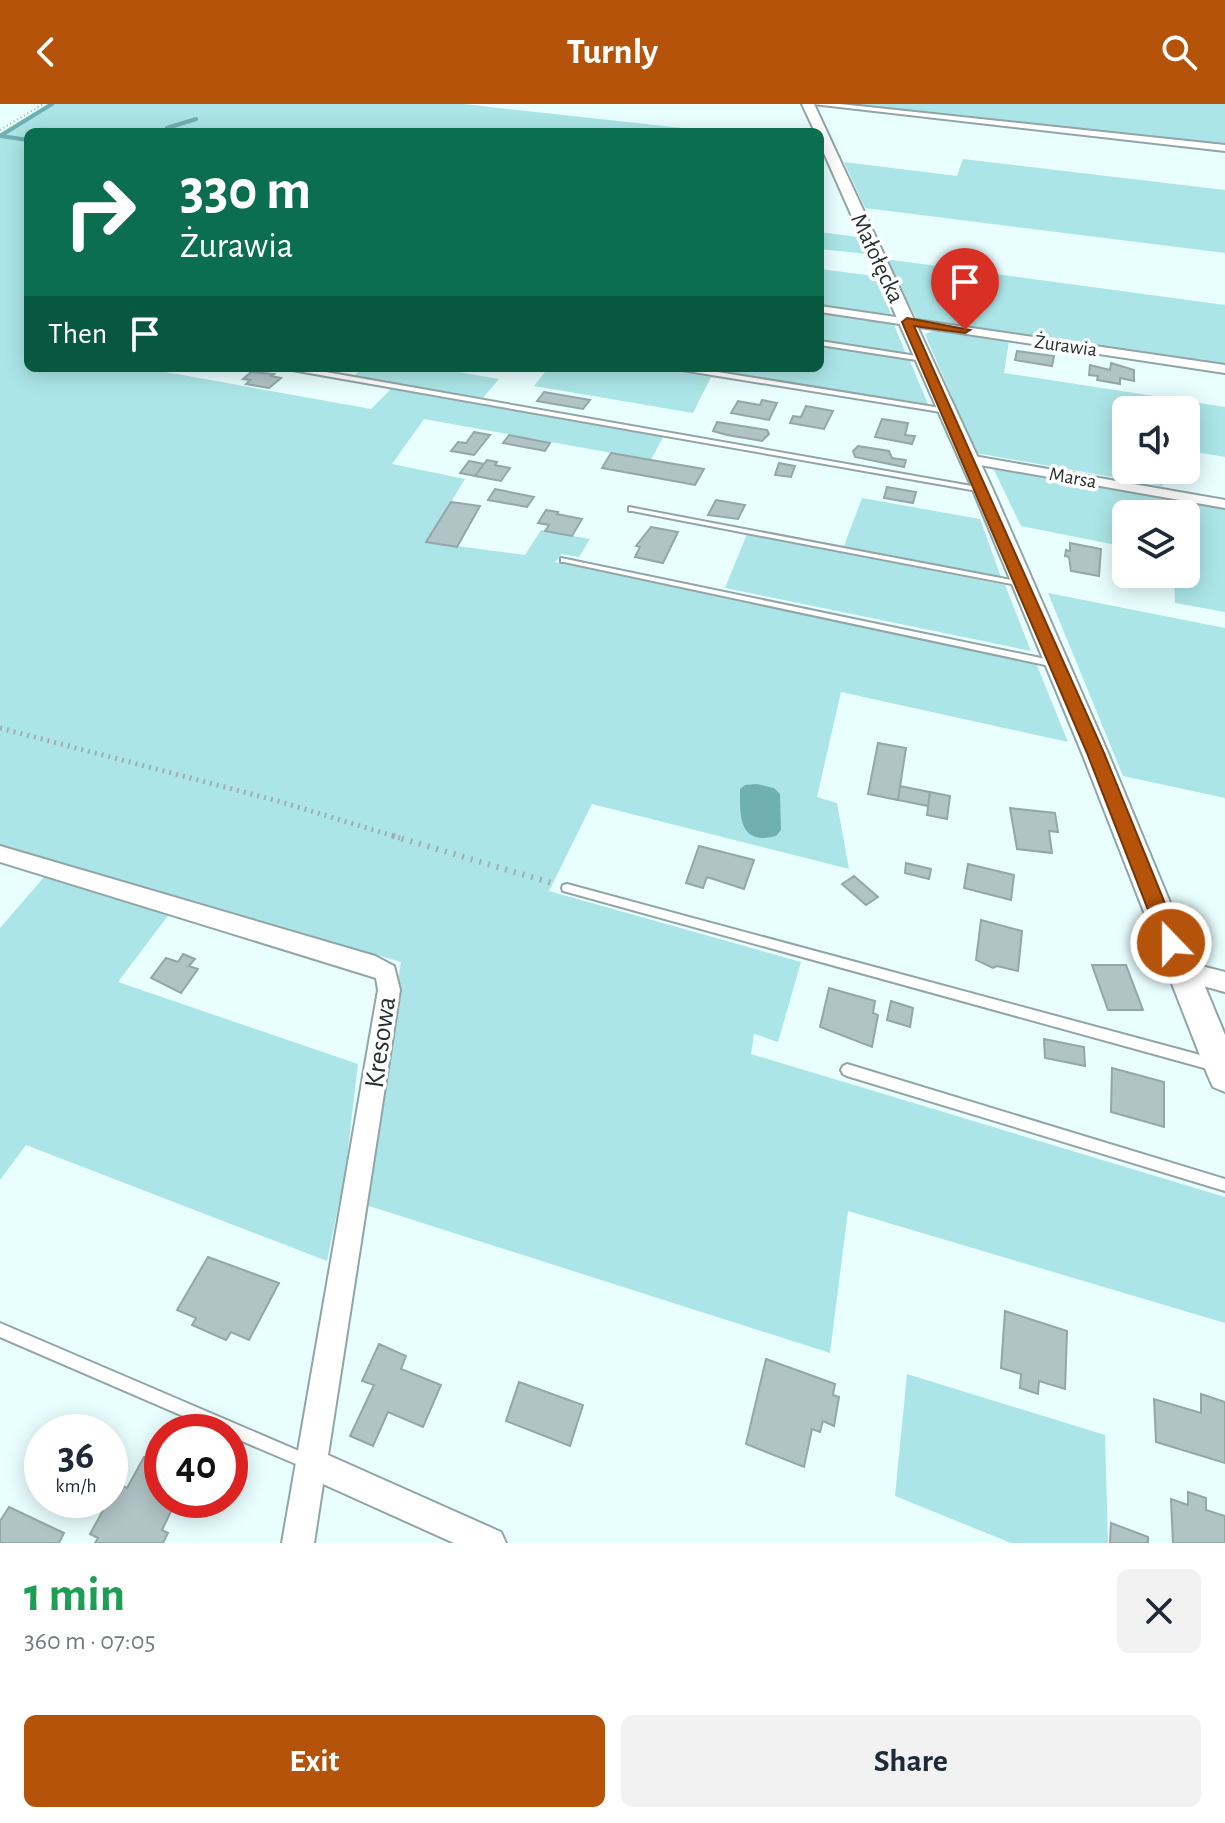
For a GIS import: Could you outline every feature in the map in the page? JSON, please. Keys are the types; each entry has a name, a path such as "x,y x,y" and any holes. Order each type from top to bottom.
{"street":[{"name":"Małołęcka","path":"808,104 819,128"},
{"path":"817,104 1225,148"},
{"name":"Małołęcka","path":"824,139 983,490 1223,1072"},
{"name":"Żurawia","path":"824,310 1225,369"},
{"name":"Marsa","path":"968,459 1225,504"},
{"name":"Kresowa","path":"0,854 375,966 386,973 389,990 298,1543"},
{"path":"1182,971 1225,982"},
{"path":"310,1463 490,1543"}],"lane":[{"path":"824,344 923,359"},
{"path":"315,372 983,490"},
{"path":"706,372 947,411"},
{"path":"632,509 1022,584"},
{"path":"564,560 1057,664"},
{"path":"567,888 1223,1072"},
{"path":"847,1070 1225,1185"},
{"path":"0,1330 310,1463"}],"path":[{"path":"0,130 43,104"},
{"path":"0,728 278,801 567,888"}],"shaded area":[{"path":"48,104 463,104 682,128 24,128 24,372 165,372 371,409 391,389 663,437 651,460 424,419 392,464 465,479 427,542 525,555 541,530 590,539 579,557 562,554 555,562 1036,663 1068,742 841,692 817,797 837,803 849,869 592,804 549,891 801,962 778,1042 754,1034 751,1054 1225,1197 1225,1323 848,1211 830,1353 363,1204 401,962 0,847 0,133"},
{"path":"839,104 1225,104 1225,145"},
{"path":"963,159 1225,190 1225,253 865,208 844,162 957,176"},
{"path":"824,233 858,237 866,254 824,249"},
{"path":"885,259 1225,305 1225,366 918,321"},
{"path":"824,270 874,276 891,314 824,306"},
{"path":"824,313 893,322 906,354 824,342"},
{"path":"936,330 1009,341 1004,373 1154,396 1112,396 1112,477 976,453 925,334"},
{"path":"824,346 909,359 928,404 724,372 824,372"},
{"path":"358,372 459,372 499,379 483,398 354,376"},
{"path":"545,372 679,372 711,377 693,413 534,386"},
{"path":"1200,403 1225,407 1225,457 1200,453"},
{"path":"993,468 1174,500 1112,500 1112,544 1021,526"},
{"path":"862,498 980,519 1001,577 844,546"},
{"path":"1200,505 1225,509 1225,612 1175,603 1174,588 1200,588"},
{"path":"747,534 1005,585 1031,651 725,588"},
{"path":"1048,593 1225,628 1225,798 1123,776"},
{"path":"745,785 774,788 780,794 781,830 776,836 754,837 741,818 740,789"},
{"path":"45,876 170,913 118,982 358,1064 345,1174 327,1261 26,1145 0,1180 0,928"},
{"path":"907,1374 1105,1435 1108,1543 1011,1543 895,1496"}],"building":[{"path":"1017,351 1054,356 1052,366 1015,360"},
{"path":"1111,363 1134,370 1134,381 1120,378 1120,384 1097,380 1098,376 1089,375 1090,365 1110,370"},
{"path":"251,372 274,374 271,376 281,378 269,388 246,384 250,380 243,379"},
{"path":"544,392 590,400 583,409 537,401"},
{"path":"762,400 777,403 769,420 731,413 738,401 760,405"},
{"path":"806,406 833,411 824,429 790,423 793,416 801,417"},
{"path":"882,419 908,423 905,435 915,436 912,444 875,437"},
{"path":"717,422 767,430 769,434 762,441 727,435 713,431"},
{"path":"474,432 490,435 474,455 451,451 458,442 466,443"},
{"path":"509,435 550,443 545,451 503,443"},
{"path":"858,446 889,451 892,458 906,460 904,467 855,457 853,451"},
{"path":"611,453 704,469 695,485 602,468"},
{"path":"487,460 510,468 501,481 475,476"},
{"path":"469,461 484,464 475,476 460,473"},
{"path":"779,463 795,466 791,477 775,475"},
{"path":"887,487 916,492 913,503 884,498"},
{"path":"495,489 534,497 527,507 488,500"},
{"path":"716,500 745,505 738,519 708,515"},
{"path":"451,502 480,506 457,547 426,542"},
{"path":"546,510 582,519 572,536 545,531 549,525 538,523"},
{"path":"651,527 678,532 663,563 635,557 640,547 636,546"},
{"path":"1070,543 1101,549 1099,576 1071,571 1069,557 1065,556 1066,550 1070,551"},
{"path":"878,743 906,748 898,800 868,794"},
{"path":"900,786 930,792 928,806 898,800"},
{"path":"930,792 950,796 947,819 927,815"},
{"path":"1010,808 1055,813 1058,832 1049,831 1052,853 1017,849"},
{"path":"699,846 754,860 744,889 707,877 703,888 686,883"},
{"path":"906,863 931,869 929,879 905,873"},
{"path":"968,864 1014,875 1011,900 964,888"},
{"path":"854,876 878,897 866,905 842,884"},
{"path":"981,920 1022,931 1018,971 997,966 993,968 976,960"},
{"path":"183,954 195,959 189,966 198,969 181,993 151,978 166,958 178,962"},
{"path":"1092,965 1126,965 1143,1010 1108,1010"},
{"path":"829,988 875,1001 873,1013 878,1015 872,1047 820,1027"},
{"path":"891,1001 913,1008 910,1027 887,1020"},
{"path":"1044,1039 1084,1047 1085,1066 1045,1058"},
{"path":"1112,1068 1164,1082 1164,1127 1111,1112"},
{"path":"208,1257 279,1283 249,1340 231,1332 226,1340 192,1325 196,1318 177,1310"},
{"path":"1005,1311 1067,1331 1065,1389 1039,1381 1038,1394 1020,1388 1021,1374 1001,1368"},
{"path":"379,1344 406,1356 401,1369 441,1385 423,1427 388,1412 373,1446 350,1436 374,1385 362,1381"},
{"path":"766,1359 835,1384 833,1395 839,1397 834,1426 823,1421 820,1432 812,1429 804,1467 746,1444"},
{"path":"519,1382 583,1405 570,1446 506,1421"},
{"path":"1201,1394 1225,1402 1225,1463 1156,1442 1154,1399 1201,1413"},
{"path":"144,1457 144,1518 168,1518 162,1530 168,1533 163,1543 95,1543 98,1538 90,1534 99,1518 128,1518 128,1486"},
{"path":"1188,1492 1206,1498 1206,1510 1225,1516 1225,1543 1173,1543 1171,1499 1188,1505"},
{"path":"9,1507 24,1514 24,1518 32,1518 64,1533 59,1543 0,1543 0,1521"},
{"path":"1111,1523 1148,1537 1148,1543 1110,1543"}],"waterway":[{"path":"0,136 52,104"},
{"path":"167,128 196,119"},
{"path":"1,136 24,139"}],"route":[{"path":"965,330 907,322 983,490 1095,753 1171,943"}]}
